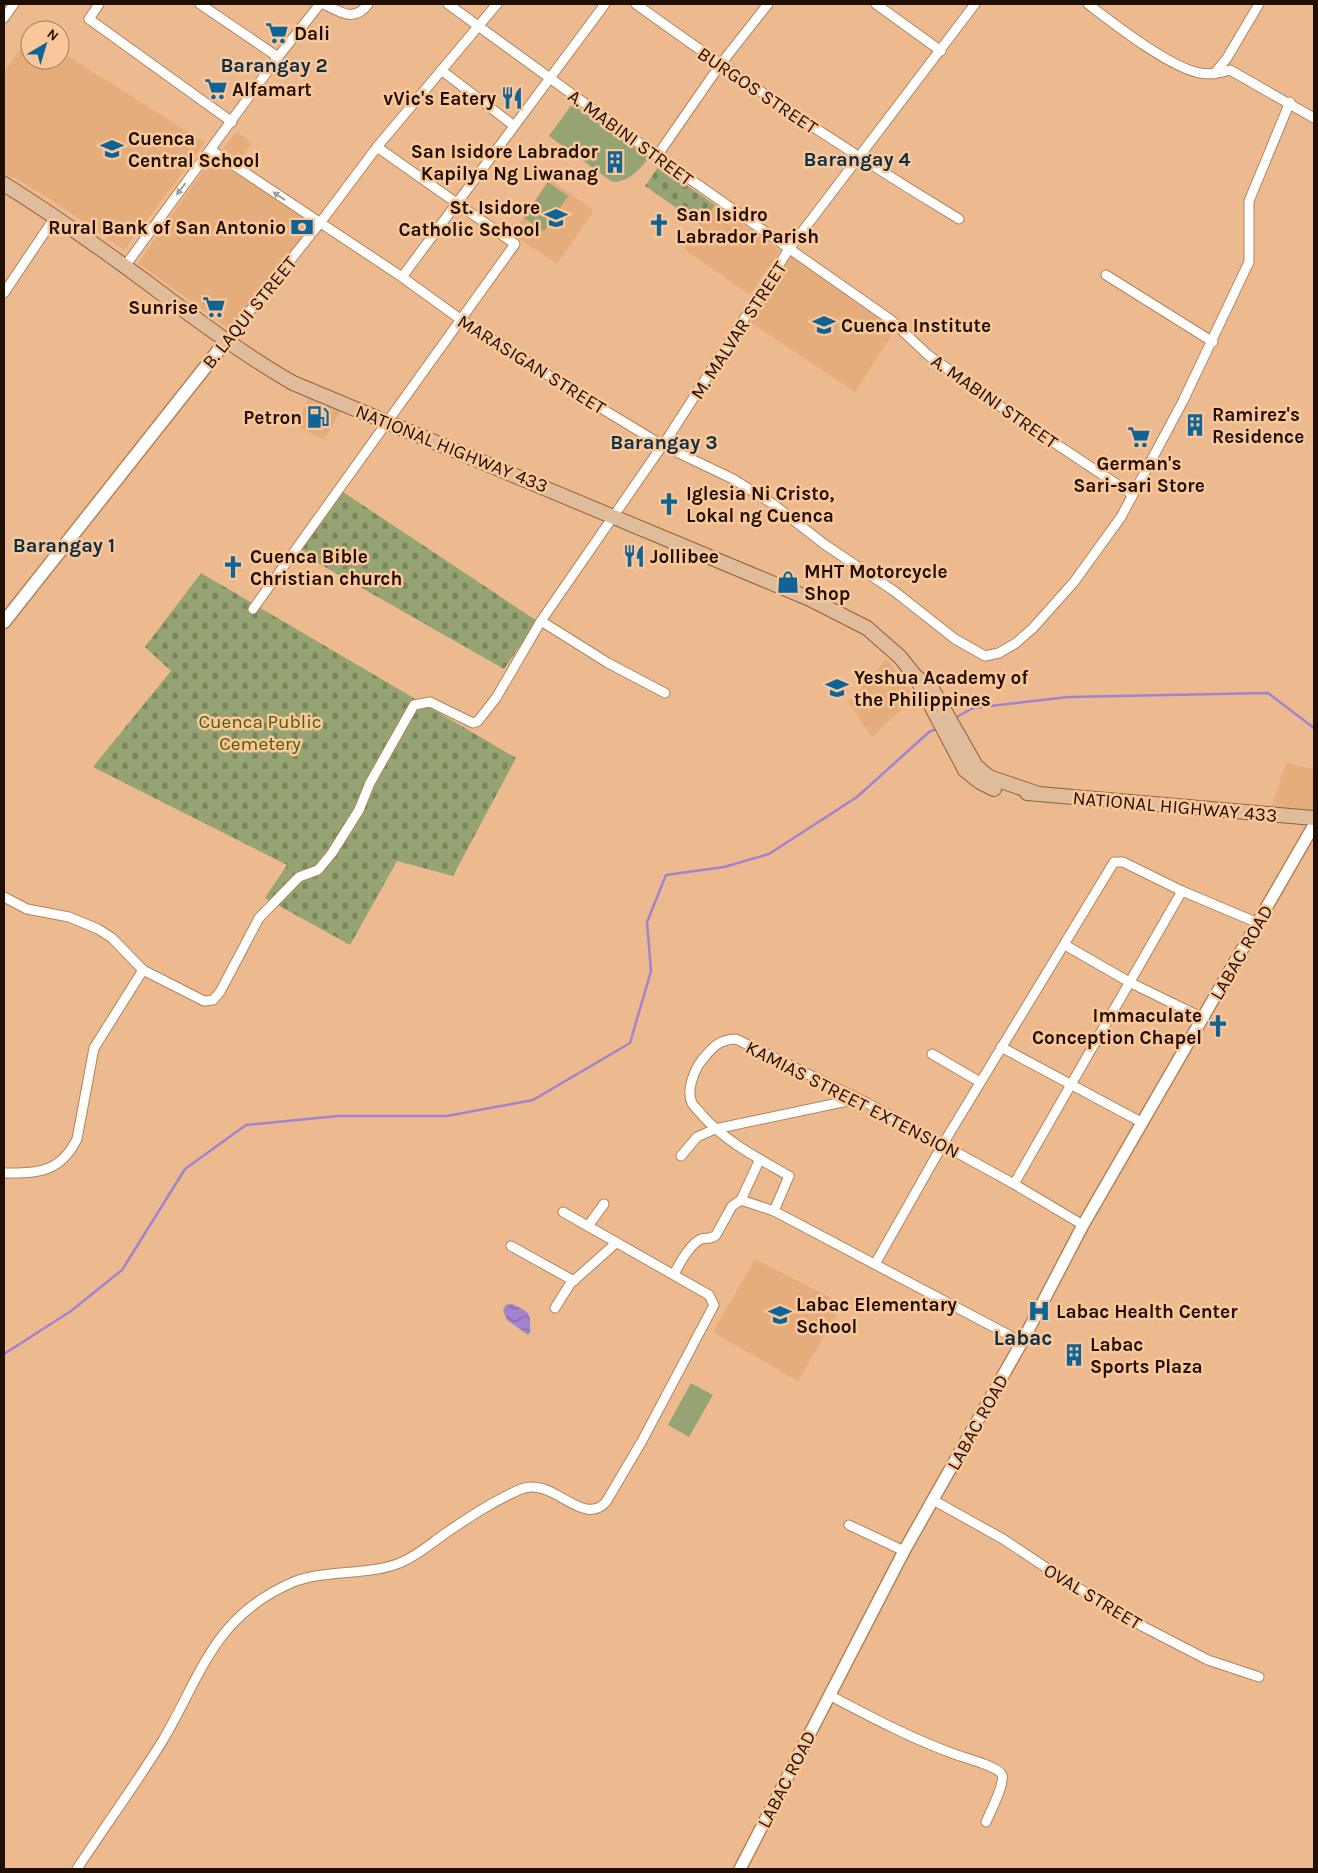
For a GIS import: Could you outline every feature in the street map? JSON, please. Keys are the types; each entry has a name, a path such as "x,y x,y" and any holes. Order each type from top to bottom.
{"main road":[{"name":"NATIONAL HIGHWAY 433","path":"4,184 56,217 226,340 293,382 386,423 480,459 615,516 841,613 867,628 885,642 927,690 963,755 989,777 1036,793 1314,818"},
{"name":"B. LAQUI STREET","path":"4,622 226,340"}],"street":[{"path":"4,18 14,4"},
{"path":"99,4 89,19 232,122"},
{"path":"200,4 278,57"},
{"path":"125,266 278,57 322,4 350,16 362,12 368,4"},
{"name":"A. MABINI STREET","path":"448,4 657,156 891,320 928,355 1007,411 1133,495"},
{"name":"B. LAQUI STREET","path":"226,340 320,223 377,147 441,70 479,28 497,4"},
{"path":"402,277 605,4"},
{"name":"BURGOS STREET","path":"636,4 720,65 858,158 959,219"},
{"path":"657,156 720,65 768,4"},
{"path":"876,4 940,50"},
{"name":"M. MALVAR STREET","path":"143,970 204,1001 213,1000 220,992 259,918 299,877 318,870 332,853 359,810 370,783 414,706 430,702 473,723 478,721 496,698 541,621 615,516 789,249 975,4"},
{"path":"1088,4 1135,39 1172,60 1198,73 1214,74 1230,70 1290,102 1314,118"},
{"path":"1214,74 1227,58 1259,4"},
{"path":"441,70 513,126"},
{"path":"1133,495 1160,447 1213,342 1249,262 1249,201 1290,102"},
{"path":"253,609 515,244 458,202 377,147"},
{"name":"MARASIGAN STREET","path":"211,150 402,277 460,319 662,445 732,479 773,504 824,544 894,591 955,639 985,656 999,653 1016,643 1033,628 1074,582 1121,517 1133,495"},
{"path":"4,293 56,217"},
{"path":"1106,274 1213,342"},
{"path":"541,621 616,668 665,693"},
{"name":"LABAC ROAD","path":"743,1868 828,1695 904,1551 1022,1342 1083,1225 1141,1122 1314,826"},
{"path":"875,1264 943,1144 1114,862 1124,862 1182,891 1258,923"},
{"path":"1014,1184 1072,1086 1182,891"},
{"path":"4,897 27,910 69,917 98,929 112,938 143,970 94,1048 77,1139 70,1152 53,1168 31,1173 4,1173"},
{"path":"1065,945 1131,983 1203,1018"},
{"name":"KAMIAS STREET EXTENSION","path":"774,1211 789,1176 714,1129 692,1103 689,1091 700,1064 715,1044 726,1039 736,1039 943,1144 1083,1225"},
{"path":"1001,1047 1141,1122"},
{"path":"932,1054 980,1082"},
{"path":"681,1156 697,1137 714,1129 856,1099"},
{"path":"674,1274 695,1244 702,1239 716,1236 732,1206 741,1200 760,1159"},
{"path":"741,1200 774,1211 1022,1342"},
{"path":"588,1226 604,1204"},
{"path":"77,1869 163,1740 218,1640 233,1622 258,1600 293,1582 399,1564 424,1550 442,1536 499,1500 532,1486 544,1487 579,1507 590,1511 599,1509 613,1491 714,1305 709,1295 563,1212"},
{"path":"555,1308 574,1281 616,1243"},
{"path":"511,1246 574,1281"},
{"name":"OVAL STREET","path":"933,1500 1003,1539 1066,1581 1144,1627 1208,1660 1260,1677"},
{"path":"849,1525 904,1551"},
{"path":"828,1695 924,1744 990,1767 1001,1773 1003,1777 1000,1790 986,1822"}],"shaded area":[{"name":"Cuenca Central School","path":"20,49 20,70 70,70 70,57 205,143 124,250 50,199 15,178 4,175 4,72"},
{"path":"237,131 252,144 238,160 223,148"},
{"path":"212,158 315,224 231,330 138,263"},
{"name":"St. Isidore Catholic School","path":"549,179 594,210 557,264 512,234"},
{"path":"715,205 780,251 750,295 684,249"},
{"name":"Cuenca Institute","path":"792,255 897,327 855,392 750,322"},
{"name":"Petron","path":"310,395 342,409 324,440 296,425"},
{"path":"886,659 915,697 872,737 848,702"},
{"path":"1286,763 1314,769 1314,813 1271,808"},
{"name":"Labac Elementary School","path":"755,1259 843,1304 798,1381 713,1332"}],"green space":[{"path":"572,104 649,158 637,171 627,178 617,182 611,181 549,136"},
{"path":"659,166 715,205 701,225 645,186"},
{"path":"548,182 568,196 544,231 524,218"},
{"path":"340,490 537,621 504,669 297,551"},
{"name":"Cuenca Public Cemetery","path":"201,573 516,758 453,876 397,861 350,945 265,898 287,865 93,767 171,671 145,647"},
{"path":"691,1383 713,1395 689,1437 668,1425"}],"water":[{"path":"512,1304 523,1309 528,1314 530,1332 528,1335 507,1320 503,1310 506,1305"}],"waterway":[{"path":"953,719 973,708 1068,697 1268,693 1314,728"},
{"path":"4,1354 71,1311 122,1270 185,1169 246,1125 338,1116 447,1116 533,1100 630,1043 651,971 647,922 666,875 724,867 769,854 857,797 929,732 938,728"}],"place":[{"name":"Dali","path":"277,33"},
{"name":"Alfamart","path":"216,89"},
{"name":"vVic's Eatery","path":"512,98"},
{"name":"Cuenca Central School","path":"112,149"},
{"name":"San Isidore Labrador Kapilya Ng Liwanag","path":"615,162"},
{"name":"St. Isidore Catholic School","path":"556,218"},
{"name":"San Isidro Labrador Parish","path":"659,225"},
{"name":"Rural Bank of San Antonio","path":"302,227"},
{"name":"Sunrise","path":"214,307"},
{"name":"Cuenca Institute","path":"824,325"},
{"name":"Petron","path":"318,417"},
{"name":"Ramirez's Residence","path":"1195,425"},
{"name":"German's Sari-sari Store","path":"1139,437"},
{"name":"Iglesia Ni Cristo, Lokal ng Cuenca","path":"669,504"},
{"name":"Jollibee","path":"634,556"},
{"name":"Cuenca Bible Christian church","path":"233,567"},
{"name":"MHT Motorcycle Shop","path":"788,582"},
{"name":"Yeshua Academy of the Philippines","path":"837,688"},
{"name":"Immaculate Conception Chapel","path":"1218,1026"},
{"name":"Labac Health Center","path":"1039,1311"},
{"name":"Labac Elementary School","path":"780,1315"},
{"name":"Labac Sports Plaza","path":"1074,1355"}],"district":[{"name":"Barangay 2","path":"274,65"},
{"name":"Barangay 4","path":"857,159"},
{"name":"Barangay 3","path":"664,442"},
{"name":"Barangay 1","path":"64,545"},
{"name":"Labac","path":"1023,1338"}]}
